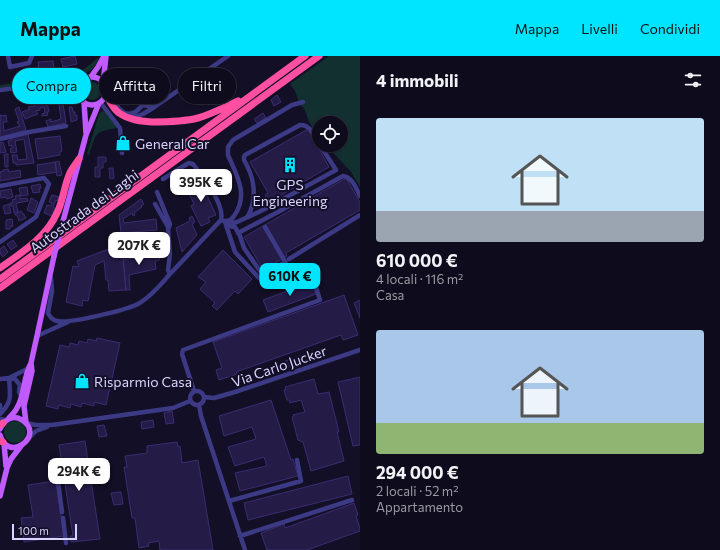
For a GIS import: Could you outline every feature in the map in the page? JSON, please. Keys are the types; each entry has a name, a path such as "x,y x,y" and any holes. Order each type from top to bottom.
{"highway":[{"name":"Autostrada dei Laghi","path":"0,279 305,56"},
{"name":"Autostrada dei Laghi","path":"0,289 319,56"},
{"path":"111,104 118,113 127,118 142,121 169,122 198,118 249,96"},
{"path":"0,268 37,240 51,225 59,209 71,170 79,159"}],"main road":[{"path":"91,77 105,56"},
{"path":"104,68 105,56"},
{"path":"87,104 93,105 99,102"},
{"path":"84,104 86,135"},
{"path":"3,423 16,410 19,404 27,370 31,363 54,256 79,159 86,135 99,104"},
{"path":"0,496 7,468 11,459 21,446 28,440 30,431 26,423 24,406 32,371 31,363"},
{"path":"3,423 20,418 26,423"},
{"path":"2,440 12,447 21,446"},
{"path":"2,440 7,468"}],"street":[{"path":"8,56 10,67 29,63 32,56"},
{"path":"127,118 134,118 153,108 228,56"},
{"path":"0,90 12,88"},
{"path":"37,336 70,321 120,310 139,303 147,298 224,222 232,219 236,213 242,194 241,184 228,155 229,144 292,105 303,102"},
{"path":"102,104 120,128 122,153"},
{"path":"116,104 121,111 126,114 131,114 143,105 153,108"},
{"path":"247,217 251,213 254,184 244,160 245,155 300,125 304,124 309,127 312,132"},
{"path":"0,139 29,132 66,126"},
{"path":"224,222 233,224 263,210 336,170 325,152"},
{"path":"163,179 186,164 193,164 207,182 215,197 235,252 259,278 268,280 300,269 312,278 320,300 183,350 182,354 194,391"},
{"path":"238,233 343,176 346,176 351,180 360,196"},
{"path":"0,186 44,178 49,184 36,217 0,242"},
{"path":"157,192 170,224 168,230"},
{"path":"155,204 166,223 168,230 170,254 168,270 170,274"},
{"path":"289,259 360,216"},
{"path":"224,222 235,227 244,248 263,274 282,264"},
{"path":"265,227 293,271"},
{"path":"51,272 52,291 48,313 54,320 70,321"},
{"name":"Via Carlo Jucker","path":"204,397 214,398 235,392 360,350"},
{"path":"9,378 27,370"},
{"path":"0,414 9,402 9,378"},
{"path":"0,379 9,378 18,381 20,385 19,392 21,395"},
{"path":"194,391 202,393 204,397 202,402 199,404"},
{"path":"190,401 190,394 194,391"},
{"path":"190,401 194,404 199,404"},
{"path":"26,423 41,426 52,425 173,408 190,401"},
{"path":"199,404 201,416 245,550"},
{"path":"28,440 36,432 52,425"},
{"path":"229,501 301,481 297,460"},
{"path":"57,474 62,512"},
{"path":"240,536 352,500"},
{"path":"63,518 66,543"}],"green space":[{"path":"329,56 360,56 360,187 351,172 332,152 348,152 348,116 312,116 312,127 304,108 300,105 295,91 290,84"},
{"path":"99,57 98,61 91,70 91,68 85,68"},
{"path":"91,82 98,85 99,96 95,99 91,100"},
{"path":"12,83 12,86 0,88 0,85"},
{"path":"102,111 106,112 118,128 105,130 98,134 93,142 89,155 87,154 99,114"},
{"path":"15,421 23,424 26,432 23,440 15,443 7,440 4,432 7,424"}],"building":[{"path":"75,56 77,64 63,67 61,59"},
{"path":"53,61 54,68 39,68 38,62"},
{"path":"277,95 281,102 274,106 271,100"},
{"path":"34,104 47,104 48,115 42,116 42,114 45,113 44,107 36,111 38,114 25,119 22,112 30,109 28,107 35,106"},
{"path":"59,104 63,104 66,123 48,127 46,121 51,119 51,122 61,119"},
{"path":"19,107 26,130 0,137 0,115 6,115 7,122 3,122 4,131 20,126 17,122 19,121 15,109"},
{"path":"69,107 72,107 73,112 75,112 75,116 77,115 77,120 71,122"},
{"path":"263,113 266,118 257,123 254,119"},
{"name":"GPS Engineering","path":"308,129 312,136 312,152 321,152 329,167 273,200 272,198 268,200 265,195 268,193 250,162"},
{"path":"28,134 34,163 16,165 16,163 13,163 12,155 17,155 18,160 27,159 24,139 15,141 17,152 11,153 10,149 12,148 12,145 9,146 8,141 11,140 11,138"},
{"path":"60,136 62,151 60,152 60,155 38,159 35,139"},
{"path":"3,142 6,152 0,153 0,143"},
{"path":"4,154 8,154 8,167 5,167"},
{"path":"98,157 106,157 106,162 103,162 103,168 100,168 100,177 95,177 95,167 98,167"},
{"path":"59,161 62,175 57,176 55,162"},
{"path":"55,162 57,172 38,175 37,165"},
{"path":"109,168 113,168 114,178 110,179"},
{"path":"8,169 9,172 20,170 21,177 0,181 0,172"},
{"path":"346,178 360,202 360,210 286,253 287,256 263,270 244,237"},
{"path":"200,180 216,215 208,218 210,222 201,226 191,206 194,204 186,187"},
{"path":"40,184 40,192 33,193 31,186"},
{"path":"27,187 28,195 21,196 19,188"},
{"path":"11,189 13,197 7,199 6,197 1,198 0,191"},
{"path":"20,195 20,199 27,198 28,201 17,203 18,212 14,213 13,206 11,206 10,203 13,203 12,200 16,199 15,196"},
{"path":"52,195 59,197 53,207 55,208 52,216 44,213 47,205 50,206 52,203 49,202"},
{"path":"31,198 38,202 34,213 27,210"},
{"path":"141,199 144,204 141,206 142,207 134,213 135,215 133,216 132,213 123,219 124,223 156,219 157,230 121,233 119,215"},
{"path":"9,204 11,213 5,214 3,206"},
{"path":"21,211 26,218 19,221 17,215 15,214"},
{"path":"192,216 195,222 192,224 197,235 182,252 176,228 190,221 189,218"},
{"path":"12,219 13,226 10,227 10,229 6,229 6,220"},
{"path":"13,240 17,246 11,250 7,244"},
{"path":"122,244 126,290 109,291 104,261 95,265 88,301 83,300 82,306 66,302 73,266 79,267 77,261"},
{"path":"4,246 8,252 3,257 0,253 0,249"},
{"path":"223,250 252,279 238,294 235,291 217,310 212,306 215,303 200,289 206,282 198,277"},
{"path":"158,253 160,260 155,261 156,269 129,275 130,290 126,290 123,260"},
{"path":"312,282 316,294 268,312 263,300"},
{"path":"344,295 358,335 343,340 341,335 236,372 237,374 219,380 216,370 222,368 213,342"},
{"path":"360,300 360,318 354,303"},
{"name":"Risparmio Casa","path":"97,338 120,343 106,405 94,402 94,406 82,403 81,407 71,404 70,408 59,405 58,409 46,406 60,345 69,347 70,343 78,345 79,341 87,343 88,339 96,341"},
{"path":"302,355 304,362 286,368 283,362"},
{"path":"360,377 360,445 353,446 338,382"},
{"path":"314,379 318,394 329,392 339,432 337,432 344,461 311,471 303,442 298,440 292,417 294,416 293,415 305,412 301,400 290,403 289,400 287,400 284,390 286,390 285,387"},
{"path":"271,400 291,460 293,459 298,476 240,491 235,473 267,466 264,457 235,466 228,447 256,439 252,427 224,436 219,416"},
{"path":"172,411 174,423 166,424 164,413"},
{"path":"153,420 154,427 142,429 141,422"},
{"path":"104,425 107,436 99,437 97,426"},
{"path":"85,441 100,539 71,542 70,536 73,536 59,445"},
{"path":"177,442 178,447 180,446 182,463 198,460 213,550 160,550 159,541 148,543 149,546 139,548 135,518 132,518 124,467 127,467 125,456 147,453 147,446"},
{"path":"348,476 352,494 248,520 244,503"},
{"path":"56,481 64,536 24,542 21,518 33,517 28,485"},
{"path":"121,492 123,504 114,505 111,493"},
{"path":"354,503 358,515 356,516 360,531 307,550 267,550 261,533 284,524 285,528"}],"place":[{"name":"General Car","path":"123,143"},
{"name":"GPS Engineering","path":"290,165"},
{"name":"Risparmio Casa","path":"82,381"}]}
